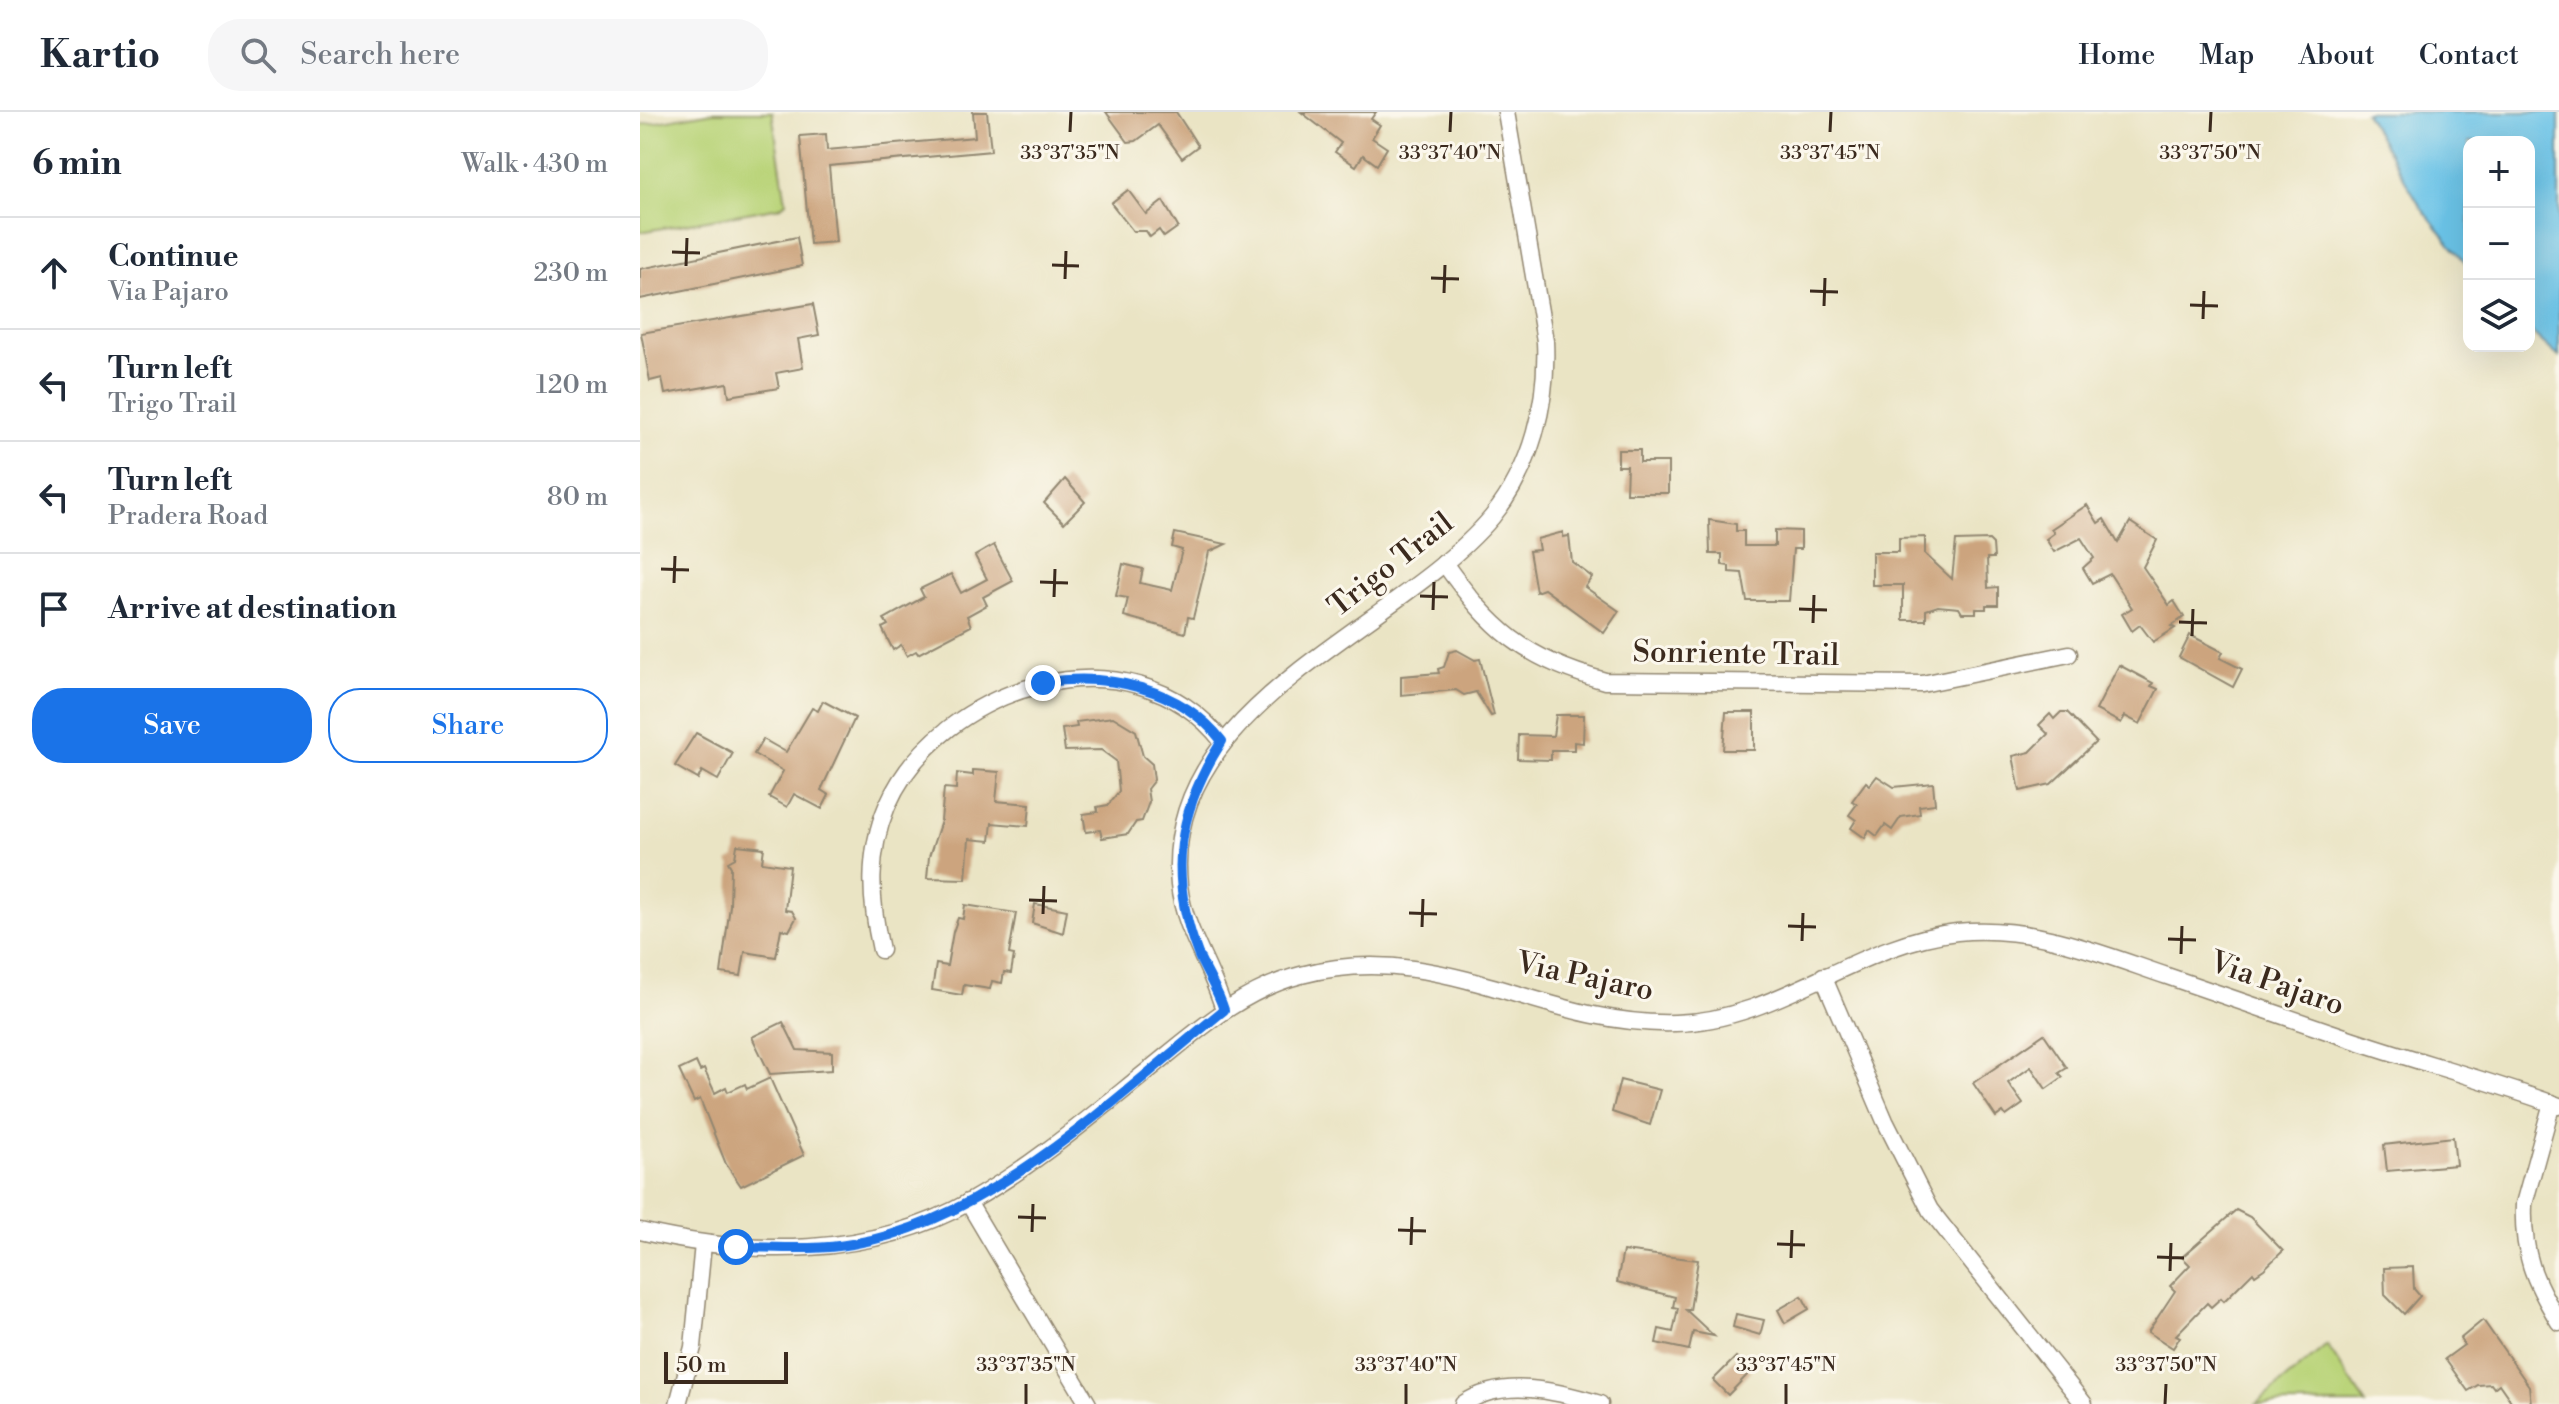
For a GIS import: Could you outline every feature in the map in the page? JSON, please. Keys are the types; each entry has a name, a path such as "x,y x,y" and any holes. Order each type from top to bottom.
{"street":[{"name":"Trigo Trail","path":"1224,1010 1186,917 1179,863 1180,843 1201,774 1222,741 1276,691 1444,563 1493,515 1512,487 1540,417 1546,373 1535,273 1506,112"},
{"name":"Sonriente Trail","path":"1444,563 1476,608 1499,632 1562,669 1605,681 1922,684 2069,654"},
{"path":"881,950 873,916 873,855 887,807 912,764 950,726 973,711 995,699 1043,683 1093,679 1142,688 1191,709 1207,721 1222,741"},
{"name":"Via Pajaro","path":"640,1231 703,1244 736,1247 850,1245 911,1227 968,1202 1056,1145 1224,1010 1263,988 1301,975 1343,967 1390,965 1440,971 1613,1018 1676,1024 1724,1016 1773,1002 1823,976 1912,940 1960,932 2005,932 2063,940 2378,1049 2556,1105"},
{"path":"1823,976 1885,1121 1930,1210 2084,1404"},
{"path":"2556,1105 2524,1204 2523,1222 2534,1281 2559,1322"},
{"path":"968,1202 1088,1404"},
{"path":"678,1404 693,1347 703,1244"},
{"path":"1463,1404 1472,1398 1517,1388 1562,1392 1600,1404"}],"green space":[{"path":"713,112 772,112 786,202 780,207 640,232 640,125"},
{"path":"2327,1345 2366,1404 2256,1404"}],"water":[{"path":"2365,112 2559,112 2559,357 2535,335 2535,136 2463,136 2463,260 2421,207"}],"building":[{"path":"973,112 987,112 991,151 829,166 836,242 810,244 800,136 826,134 827,150 975,137"},
{"path":"1106,112 1176,112 1198,146 1182,158 1158,125 1136,141 1128,142"},
{"path":"1301,112 1376,112 1371,119 1380,125 1372,138 1387,148 1377,165 1363,155 1356,166 1335,152 1341,143"},
{"path":"1128,190 1146,214 1163,201 1178,227 1164,237 1159,230 1150,237 1146,231 1133,231 1111,203"},
{"path":"797,237 802,266 640,299 640,269"},
{"path":"813,304 819,335 798,339 803,368 776,373 779,388 729,396 727,383 665,394 662,378 650,381 641,333"},
{"path":"1618,450 1640,450 1640,462 1668,462 1668,493 1626,493 1627,466 1618,466"},
{"path":"1065,479 1085,502 1064,523 1044,503"},
{"path":"2087,505 2098,523 2104,519 2118,543 2130,522 2157,540 2143,567 2169,605 2174,601 2184,617 2171,626 2175,628 2153,642 2140,625 2132,631 2122,614 2132,608 2110,574 2092,583 2083,568 2094,558 2081,538 2054,552 2046,539 2054,533 2051,529"},
{"path":"1709,520 1736,524 1736,531 1744,531 1744,546 1775,546 1775,530 1801,531 1801,549 1793,549 1789,601 1747,601 1742,573 1729,572 1729,566 1722,565 1722,554 1710,554"},
{"path":"1563,532 1563,537 1569,536 1572,562 1592,577 1585,587 1619,611 1604,633 1544,589 1536,592 1529,551 1539,550 1537,539"},
{"path":"1175,533 1226,544 1209,552 1193,618 1188,617 1185,633 1124,616 1128,598 1116,596 1123,564 1143,569 1140,583 1172,590 1182,550 1172,547"},
{"path":"1925,537 1925,554 1952,579 1956,541 1989,540 1993,544 1994,558 1987,558 1988,588 1998,587 1998,605 1986,605 1986,609 1976,609 1976,613 1962,613 1959,608 1938,606 1926,610 1926,620 1903,620 1903,585 1872,585 1872,552 1899,552 1899,538"},
{"path":"994,545 1013,581 983,597 987,605 967,616 971,626 918,654 916,651 907,656 901,645 893,650 882,628 888,625 884,619 924,597 920,589 951,574 961,593 987,579 975,556"},
{"path":"2190,635 2223,652 2220,658 2242,669 2233,687 2179,657"},
{"path":"1457,650 1475,660 1480,659 1494,715 1491,716 1476,692 1464,695 1456,690 1401,695 1401,676 1439,673 1438,669 1444,667 1449,652"},
{"path":"2119,665 2153,683 2151,686 2158,689 2140,724 2125,716 2121,723 2096,710"},
{"path":"823,701 855,718 821,790 829,795 822,809 794,794 787,807 769,797 783,771 754,754 763,739 786,752 812,708 818,711"},
{"path":"1726,712 1754,712 1754,750 1723,750"},
{"path":"2061,712 2067,712 2096,742 2051,784 2020,791 2013,756 2030,752 2048,734 2039,725 2050,714 2054,719"},
{"path":"1556,715 1584,715 1583,743 1574,742 1574,750 1551,750 1551,760 1518,759 1519,735 1553,736"},
{"path":"1113,717 1136,731 1143,756 1152,764 1154,780 1147,789 1149,802 1142,821 1136,822 1128,834 1102,838 1100,830 1086,832 1083,814 1098,812 1097,807 1108,805 1119,791 1116,761 1101,750 1065,751 1062,729 1077,727 1076,722"},
{"path":"696,733 733,753 718,780 702,771 698,779 675,766"},
{"path":"973,770 999,772 996,801 1030,804 1028,826 992,823 990,841 969,839 966,879 927,878 929,857 941,821 944,788 956,789 957,773 973,775"},
{"path":"1877,776 1894,787 1933,783 1935,804 1919,806 1920,814 1901,817 1892,830 1885,825 1877,836 1869,830 1865,838 1851,828 1856,820 1849,815 1857,804 1852,801 1866,782 1870,785"},
{"path":"737,845 764,848 762,862 790,866 785,910 792,911 796,918 789,931 781,929 776,957 745,952 741,976 721,973 730,906 731,867 728,862 735,858"},
{"path":"1035,904 1067,910 1063,933 1032,923"},
{"path":"965,905 1016,913 1009,954 1014,955 1011,973 1004,972 1002,983 992,981 990,989 964,985 962,995 932,990 936,964 947,966 953,932 958,918 963,919"},
{"path":"783,1022 797,1050 832,1052 832,1070 770,1074 752,1037"},
{"path":"2044,1034 2067,1068 2059,1073 2063,1077 2046,1089 2031,1067 2008,1083 2023,1104 2006,1116 2003,1112 1996,1117 1973,1083"},
{"path":"696,1062 700,1071 704,1069 715,1093 726,1087 728,1092 745,1084 747,1089 770,1078 804,1155 741,1186 726,1164 700,1099 694,1102 679,1070"},
{"path":"1620,1080 1660,1090 1650,1125 1612,1112"},
{"path":"2453,1137 2456,1165 2387,1171 2384,1145"},
{"path":"2236,1210 2250,1217 2283,1251 2264,1269 2255,1275 2253,1272 2224,1301 2221,1298 2211,1307 2207,1303 2176,1335 2180,1337 2173,1348 2148,1332 2175,1291 2170,1286 2190,1265 2182,1257"},
{"path":"1623,1251 1698,1260 1690,1310 1686,1310 1714,1336 1693,1332 1689,1350 1656,1343 1659,1329 1673,1332 1678,1308 1673,1307 1675,1297 1617,1282"},
{"path":"2413,1267 2414,1289 2420,1296 2404,1314 2385,1295 2384,1268"},
{"path":"1802,1296 1809,1309 1785,1323 1778,1310"},
{"path":"1736,1314 1764,1320 1760,1335 1733,1327"},
{"path":"2483,1320 2529,1386 2531,1404 2513,1404 2499,1384 2494,1388 2491,1384 2478,1385 2468,1391 2445,1359 2464,1345 2460,1339"},
{"path":"1736,1357 1751,1371 1728,1395 1713,1380"}],"route":[{"path":"736,1247 850,1245 911,1227 968,1202 1056,1145 1224,1010 1199,956 1179,885 1180,843 1191,804 1201,774 1222,741 1207,721 1191,709 1142,688 1093,679 1043,683"}]}
